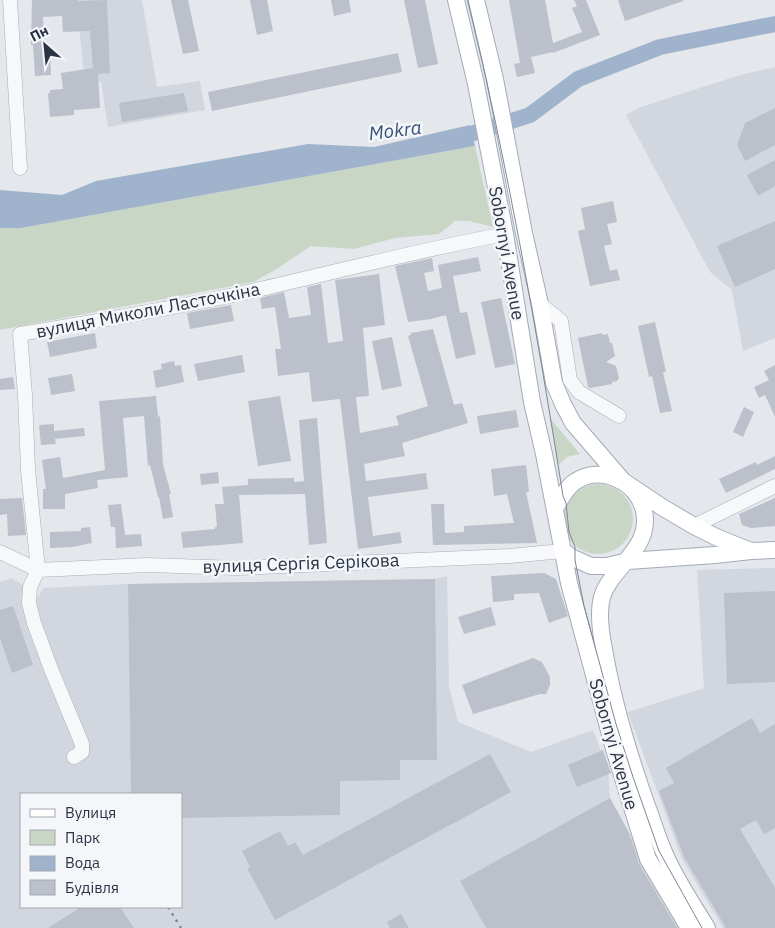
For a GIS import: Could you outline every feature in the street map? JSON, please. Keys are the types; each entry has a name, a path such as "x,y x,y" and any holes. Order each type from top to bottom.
{"main road":[{"name":"Sobornyi Avenue","path":"456,0 476,84 492,166 532,402 555,508"},
{"name":"Sobornyi Avenue","path":"476,0 511,161 554,383 562,404 574,424 623,481"},
{"path":"751,551 694,526 623,481 607,475 590,475 575,481 555,508 563,551 575,560 591,566 607,566 628,561 775,550"},
{"path":"623,481 637,494 644,511 644,530 637,548 628,561"},
{"name":"Sobornyi Avenue","path":"563,551 569,583 614,749 648,859 689,928"},
{"name":"Sobornyi Avenue","path":"628,561 611,580 602,597 600,628 616,712 664,853 707,928"}],"street":[{"path":"10,0 20,168"},
{"name":"вулиця Миколи Ласточкіна","path":"74,757 82,752 82,744 34,623 30,603 30,588 38,570 28,470 20,334 144,313 442,246 505,234"},
{"path":"540,304 561,321 570,380 574,387 619,416"},
{"path":"694,526 775,486"},
{"name":"вулиця Сергія Серікова","path":"38,570 148,565 237,568 509,556 563,551"},
{"path":"0,552 38,570"}],"shaded area":[{"path":"76,0 142,0 157,87 200,81 205,110 108,127 101,82 85,83"},
{"path":"775,67 775,338 743,351 732,290 710,272 626,115 638,108 740,75"},
{"path":"775,568 775,928 723,928 682,859 628,712 704,688 697,570"},
{"path":"447,576 449,686 458,722 531,752 593,730 608,769 610,798 682,928 0,928 0,582 12,578 39,596 43,588 128,584 434,579"}],"green space":[{"path":"475,146 493,227 469,221 455,221 439,234 395,238 354,249 311,246 253,282 0,330 0,228 21,228"},
{"path":"550,418 580,454 567,457 558,465"},
{"path":"605,484 618,490 627,499 631,505 633,519 631,533 623,544 612,552 591,554 584,552 573,544 565,533 563,512 565,505 573,494 584,486"}],"water":[{"path":"470,125 475,146 21,228 0,228 0,190 62,195 96,181 308,144 374,147"}],"building":[{"path":"32,0 107,0 110,73 98,74 100,108 74,110 74,115 50,117 48,93 50,93 50,90 63,89 61,73 93,68 90,31 63,32 62,16 43,17 44,47 50,47 51,75 35,76 33,45 31,45"},
{"path":"171,0 188,0 199,51 183,54"},
{"path":"250,0 267,0 273,31 257,35"},
{"path":"331,0 349,0 351,12 334,16"},
{"path":"404,0 425,0 438,64 418,68"},
{"path":"509,0 545,0 553,43 582,32 572,8 577,6 574,0 586,0 600,35 553,53 531,57 535,73 517,77 514,64 520,63"},
{"path":"618,0 683,0 683,1 625,21"},
{"path":"398,53 402,72 212,111 208,92"},
{"path":"184,93 188,111 122,122 119,103"},
{"path":"775,108 775,145 745,161 737,145 745,123"},
{"path":"775,160 775,186 758,196 747,175"},
{"path":"613,201 617,222 607,224 612,244 604,246 610,271 617,269 620,280 590,286 578,231 585,229 581,208"},
{"path":"775,221 775,269 735,287 717,246"},
{"path":"478,257 481,271 453,276 460,313 467,312 476,354 456,359 446,315 408,322 395,266 432,258 434,271 424,273 428,291 442,288 438,265"},
{"path":"379,274 385,325 363,328 369,396 356,397 360,433 399,425 396,416 428,406 408,336 411,333 433,329 454,405 462,403 468,423 402,443 405,456 364,464 366,481 426,473 428,489 368,497 373,536 400,532 402,543 358,549 340,399 312,402 309,372 278,376 275,349 281,349 275,307 262,309 260,298 284,292 289,318 311,315 307,287 321,284 328,343 343,341 335,280"},
{"path":"501,298 515,364 495,368 481,302"},
{"path":"231,305 234,321 190,329 187,313"},
{"path":"655,322 666,372 663,372 672,411 660,413 652,376 649,377 638,326"},
{"path":"95,333 97,348 50,357 47,342"},
{"path":"602,333 602,335 608,334 615,356 606,362 616,366 619,378 617,381 612,382 612,384 590,388 588,387 578,338"},
{"path":"392,337 402,386 382,390 372,341"},
{"path":"242,355 245,372 198,381 194,364"},
{"path":"174,361 175,366 181,365 184,382 156,388 153,371 162,369 161,364"},
{"path":"775,365 775,417 765,395 759,398 754,387 769,380 764,371"},
{"path":"72,374 75,391 51,395 48,378"},
{"path":"13,377 15,389 0,390 0,379"},
{"path":"156,396 158,417 160,416 163,464 171,494 169,494 173,517 163,519 150,465 148,466 144,416 123,418 128,477 97,480 98,488 65,494 65,509 43,509 43,489 46,489 42,460 60,457 63,478 105,470 99,401"},
{"path":"280,396 291,461 258,466 248,401"},
{"path":"744,407 754,412 743,437 733,432"},
{"path":"516,410 519,427 480,434 477,416"},
{"path":"317,418 327,543 309,545 305,494 239,495 243,543 183,548 181,532 215,529 217,527 215,504 224,504 222,487 248,485 248,479 294,478 294,482 304,481 299,420"},
{"path":"54,424 54,431 84,428 85,436 55,439 56,444 41,445 39,425"},
{"path":"775,456 775,469 726,493 719,479 756,462 757,465"},
{"path":"526,465 529,492 526,492 537,543 433,545 431,504 444,504 445,533 464,532 464,526 514,523 507,494 494,496 491,469"},
{"path":"218,472 219,483 201,485 200,474"},
{"path":"22,498 26,535 8,536 7,514 0,515 0,499"},
{"path":"775,498 775,526 751,528 742,525 739,514"},
{"path":"121,504 125,535 141,534 142,546 116,548 115,527 111,527 108,505"},
{"path":"90,527 92,543 72,547 50,548 50,532 81,531 81,528"},
{"path":"544,573 556,579 568,616 549,623 539,593 514,594 514,600 493,602 491,576"},
{"path":"435,579 437,760 400,760 400,780 340,781 340,815 182,818 182,793 131,793 128,584"},
{"path":"775,591 775,682 727,684 724,593"},
{"path":"13,606 33,665 12,673 0,638 0,610"},
{"path":"491,607 496,625 464,634 458,617"},
{"path":"533,658 542,662 550,677 550,685 546,694 540,694 473,714 462,685"},
{"path":"752,718 760,733 775,724 775,828 764,834 756,820 740,829 775,888 775,928 726,928 684,857 659,791 674,783 666,768"},
{"path":"603,750 611,773 577,787 568,765"},
{"path":"490,754 511,792 275,920 247,868 250,867 242,851 280,831 288,846 295,842 303,855"},
{"path":"610,798 629,833 639,864 677,928 486,928 460,881"},
{"path":"79,908 121,908 134,928 48,928"},
{"path":"401,914 409,928 390,928 387,922"}],"waterway":[{"name":"Mokra","path":"452,140 530,115 578,79 660,47 775,24"}],"tram line":[{"path":"468,0 496,123 520,247 543,371 563,496 566,503 569,532 575,547 575,560 584,606 616,724 659,851 702,928"}],"railway":[{"path":"169,908 181,928"}]}
